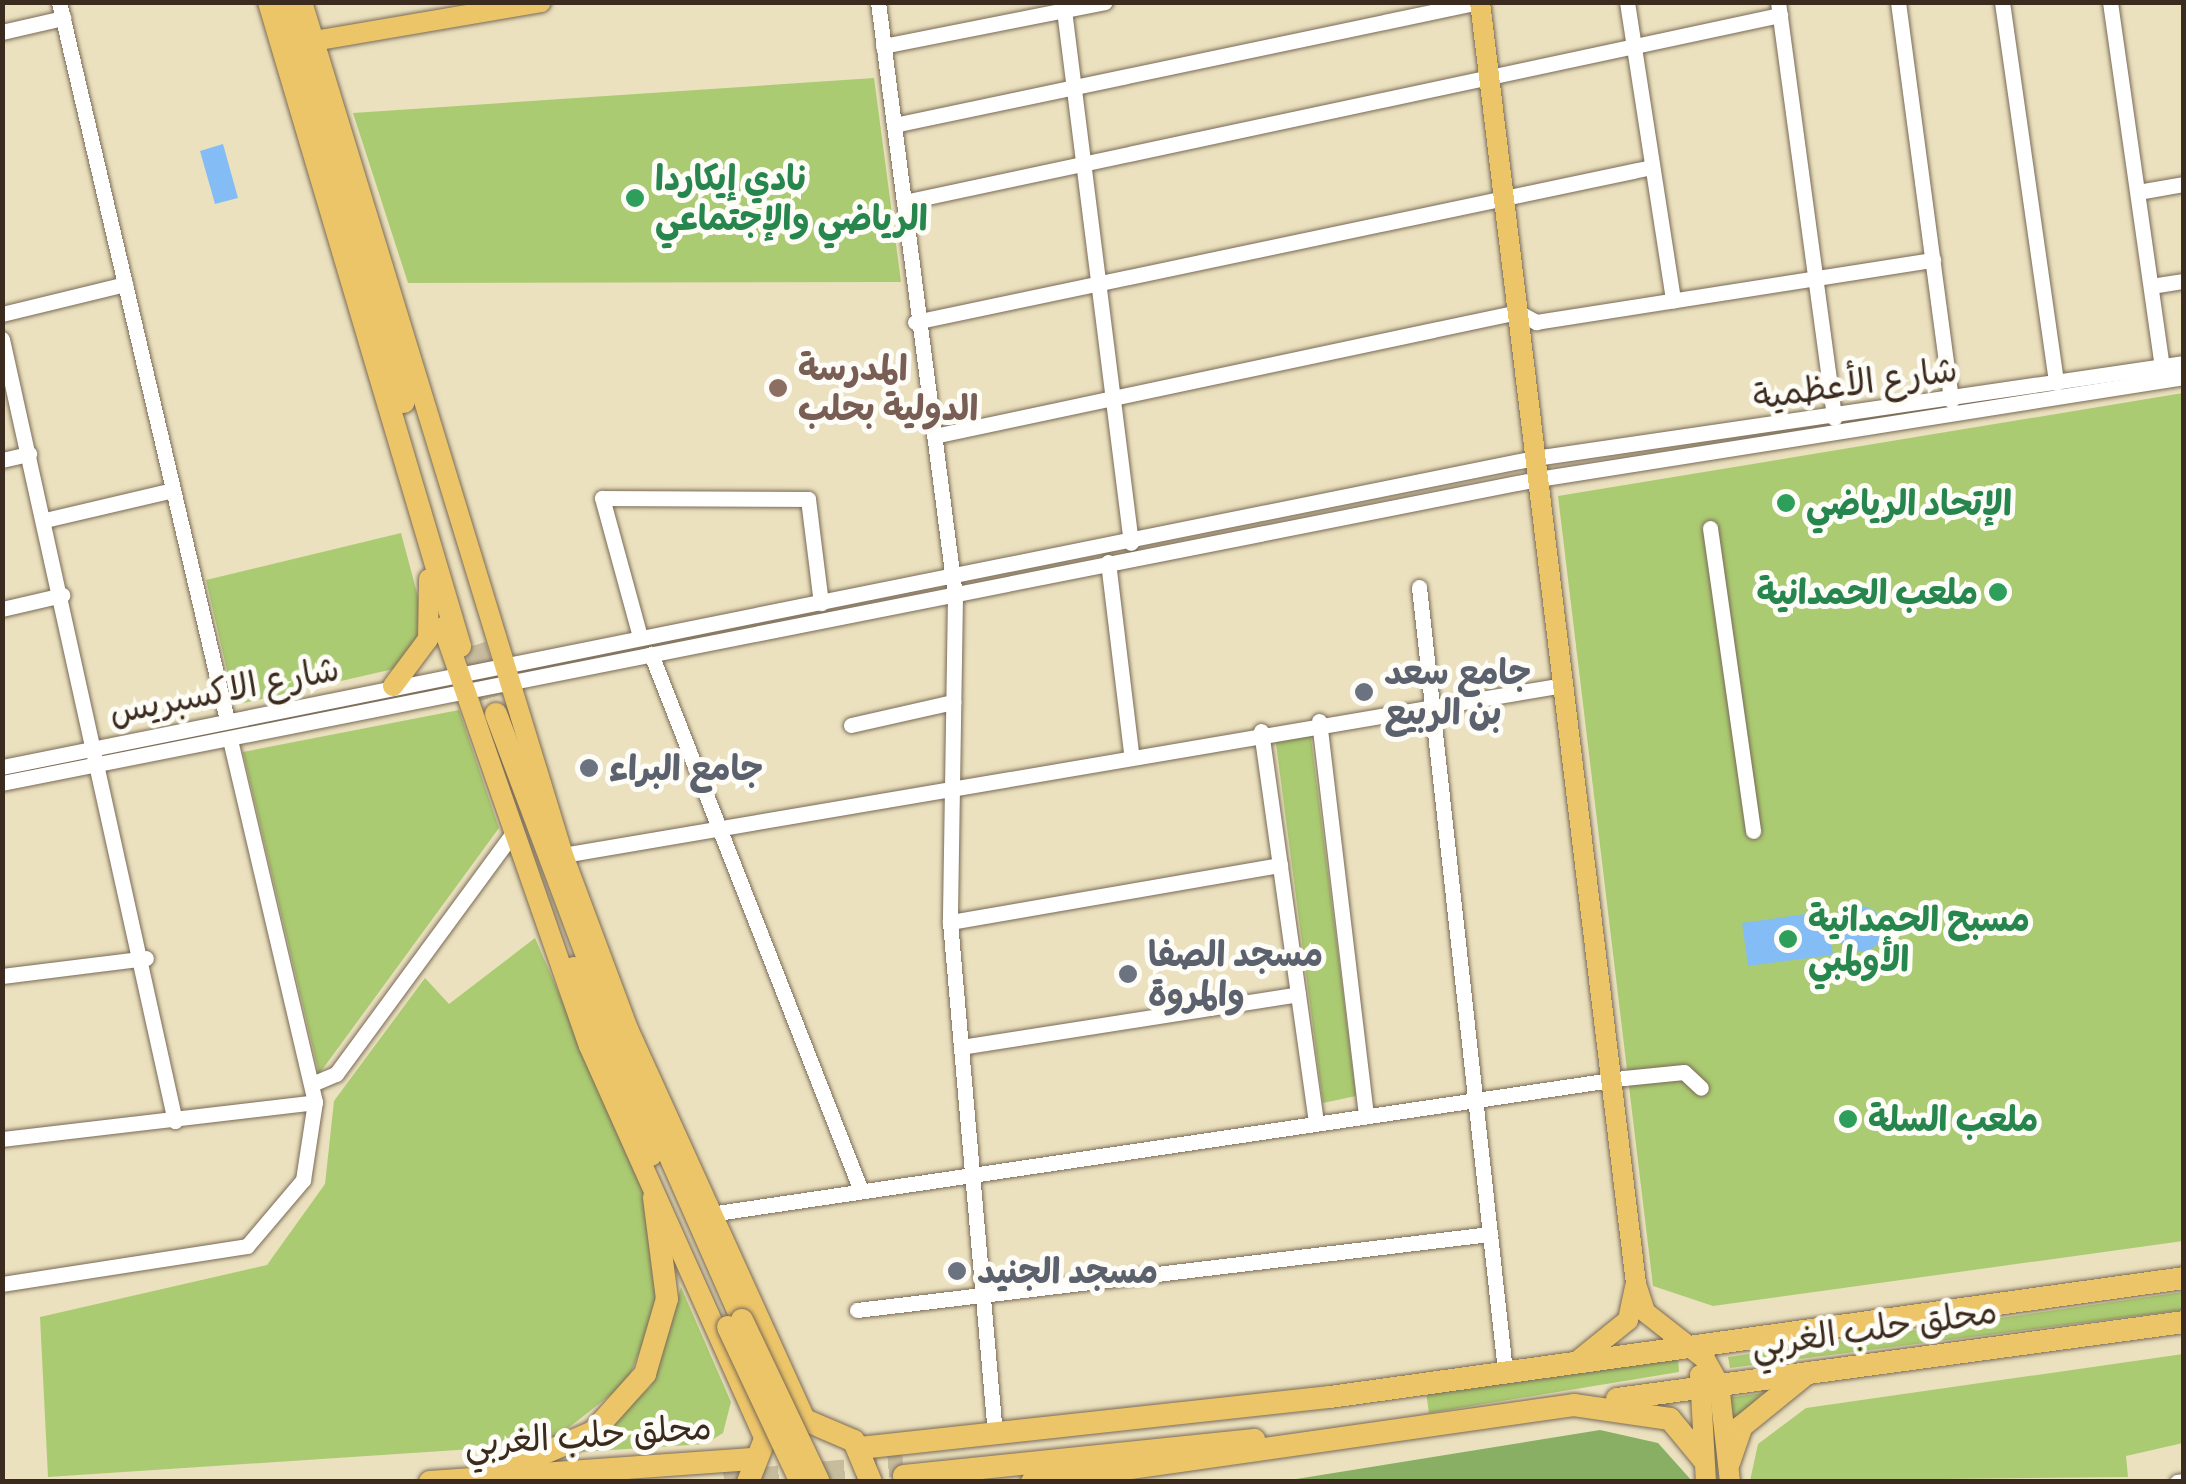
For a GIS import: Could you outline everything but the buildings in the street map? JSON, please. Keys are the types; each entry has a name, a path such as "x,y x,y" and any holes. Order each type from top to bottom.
{"highway":[{"path":"270,2 468,646 286,2"},
{"path":"490,717 608,1037 800,1482"},
{"path":"490,1476 593,1432 645,1374 667,1299 654,1198"},
{"name":"محلق حلب الغربي","path":"1330,1397 1761,1332 2184,1278"},
{"name":"محلق حلب الغربي","path":"1574,1406 2184,1322"},
{"path":"735,1324 819,1482"},
{"path":"1730,1472 1742,1426 1810,1372"},
{"path":"860,1448 1330,1397"},
{"path":"1330,1397 1224,1422 904,1470 1223,1440 1352,1438"},
{"path":"1032,1482 1574,1406 1670,1419 1705,1470"},
{"path":"755,1460 805,1420 832,1425 860,1448 871,1482"},
{"name":"محلق حلب الغربي","path":"430,1482 755,1460"}],"main road":[{"path":"258,2 457,673 513,833 608,1037 710,1214 805,1420"},
{"path":"302,2 509,687 564,855 608,1037 654,1198 755,1460"},
{"path":"314,41 475,8 541,2"},
{"path":"1480,2 1636,1284 1645,1312 1705,1360 1730,1472"},
{"path":"393,686 428,640 429,579"},
{"path":"1580,1359 1628,1320 1636,1284"},
{"path":"1705,1360 1761,1332"},
{"path":"1705,1470 1708,1385"}],"street":[{"path":"878,2 915,322 954,596 950,922 995,1434"},
{"path":"883,46 1064,7 1105,2"},
{"path":"894,125 1480,2"},
{"path":"1627,2 1673,300"},
{"path":"1898,2 1950,400"},
{"path":"2002,2 2056,382"},
{"path":"2110,2 2162,366"},
{"path":"1064,7 1131,543"},
{"path":"904,202 1490,81 1779,9 1834,418"},
{"path":"2,32 61,10 227,720"},
{"path":"915,322 1100,278 1652,167"},
{"path":"2138,192 2184,184"},
{"path":"934,436 1115,394 1518,312 1536,322 1932,260"},
{"path":"2151,286 2184,280"},
{"path":"2,314 125,284"},
{"path":"2,339 146,958 176,1121"},
{"name":"شارع الأعظمية","path":"1536,469 2184,363"},
{"path":"2,783 100,754 230,739 509,687 651,654 954,596 1536,469 2184,377"},
{"path":"2,460 29,454"},
{"name":"شارع الاكسبريس","path":"2,767 100,754 227,720 639,633 822,603 1536,469"},
{"path":"44,520 173,490"},
{"path":"639,633 602,498 808,500 822,603"},
{"path":"1710,528 1753,832"},
{"path":"1108,562 1131,753"},
{"path":"1419,587 1506,1371"},
{"path":"2,609 62,595"},
{"path":"651,654 860,1188"},
{"path":"564,855 952,782 1432,702 1563,685"},
{"path":"850,725 953,702"},
{"path":"1320,721 1366,1114"},
{"path":"1261,731 1316,1122"},
{"path":"2,1284 246,1246 303,1180 315,1102 230,739"},
{"path":"312,1084 336,1074 513,833"},
{"path":"950,922 1280,865"},
{"path":"2,976 146,958"},
{"path":"961,1047 1298,994"},
{"path":"710,1214 972,1171 1611,1080 1684,1072 1701,1088"},
{"path":"3,1137 176,1121 315,1102"},
{"path":"857,1310 1490,1234"}],"green space":[{"name":"نادي إيكاردا الرياضي والإجتماعي","path":"874,78 901,282 408,283 353,113"},
{"path":"2183,393 2183,1241 1713,1306 1653,1286 1558,496"},
{"path":"401,533 425,623 398,668 235,705 206,580"},
{"path":"459,710 499,828 319,1074 243,752"},
{"path":"1310,730 1356,1096 1323,1103 1275,736"},
{"path":"535,938 642,1186 658,1251 660,1301 627,1382 558,1436 517,1446 48,1477 40,1317 267,1265 325,1184 334,1101 425,978 449,1004"},
{"path":"681,1287 731,1402 723,1433 705,1444 580,1452 651,1386"},
{"path":"2183,1292 2183,1310 1730,1368 1728,1357"},
{"path":"2183,1354 2183,1443 2126,1456 2128,1477 1750,1481 1758,1444 1806,1408"},
{"path":"1678,1357 1679,1372 1429,1413 1426,1392"},
{"path":"1763,1393 1731,1425 1727,1398"},
{"path":"1600,1430 1658,1443 1692,1481 1284,1481"}],"water":[{"path":"223,144 238,198 215,204 200,151"},
{"path":"1860,906 1876,913 1883,929 1876,945 1860,952 1844,945 1837,929 1844,913"},
{"name":"مسبح الحمدانية الأولمبي","path":"1827,911 1833,955 1748,966 1742,923"}],"tunnel":[{"path":"475,645 496,714"},
{"path":"724,1482 903,1465"}],"place":[{"name":"نادي إيكاردا الرياضي والإجتماعي","path":"635,198"},
{"name":"المدرسة الدولية بحلب","path":"778,388"},
{"name":"الإتحاد الرياضي","path":"1786,503"},
{"name":"ملعب الحمدانية","path":"1998,592"},
{"name":"جامع سعد بن الربيع","path":"1364,692"},
{"name":"جامع البراء","path":"589,768"},
{"name":"مسبح الحمدانية الأولمبي","path":"1788,939"},
{"name":"مسجد الصفا والمروة","path":"1128,974"},
{"name":"ملعب السلة","path":"1848,1119"},
{"name":"مسجد الجنيد","path":"957,1271"}]}
